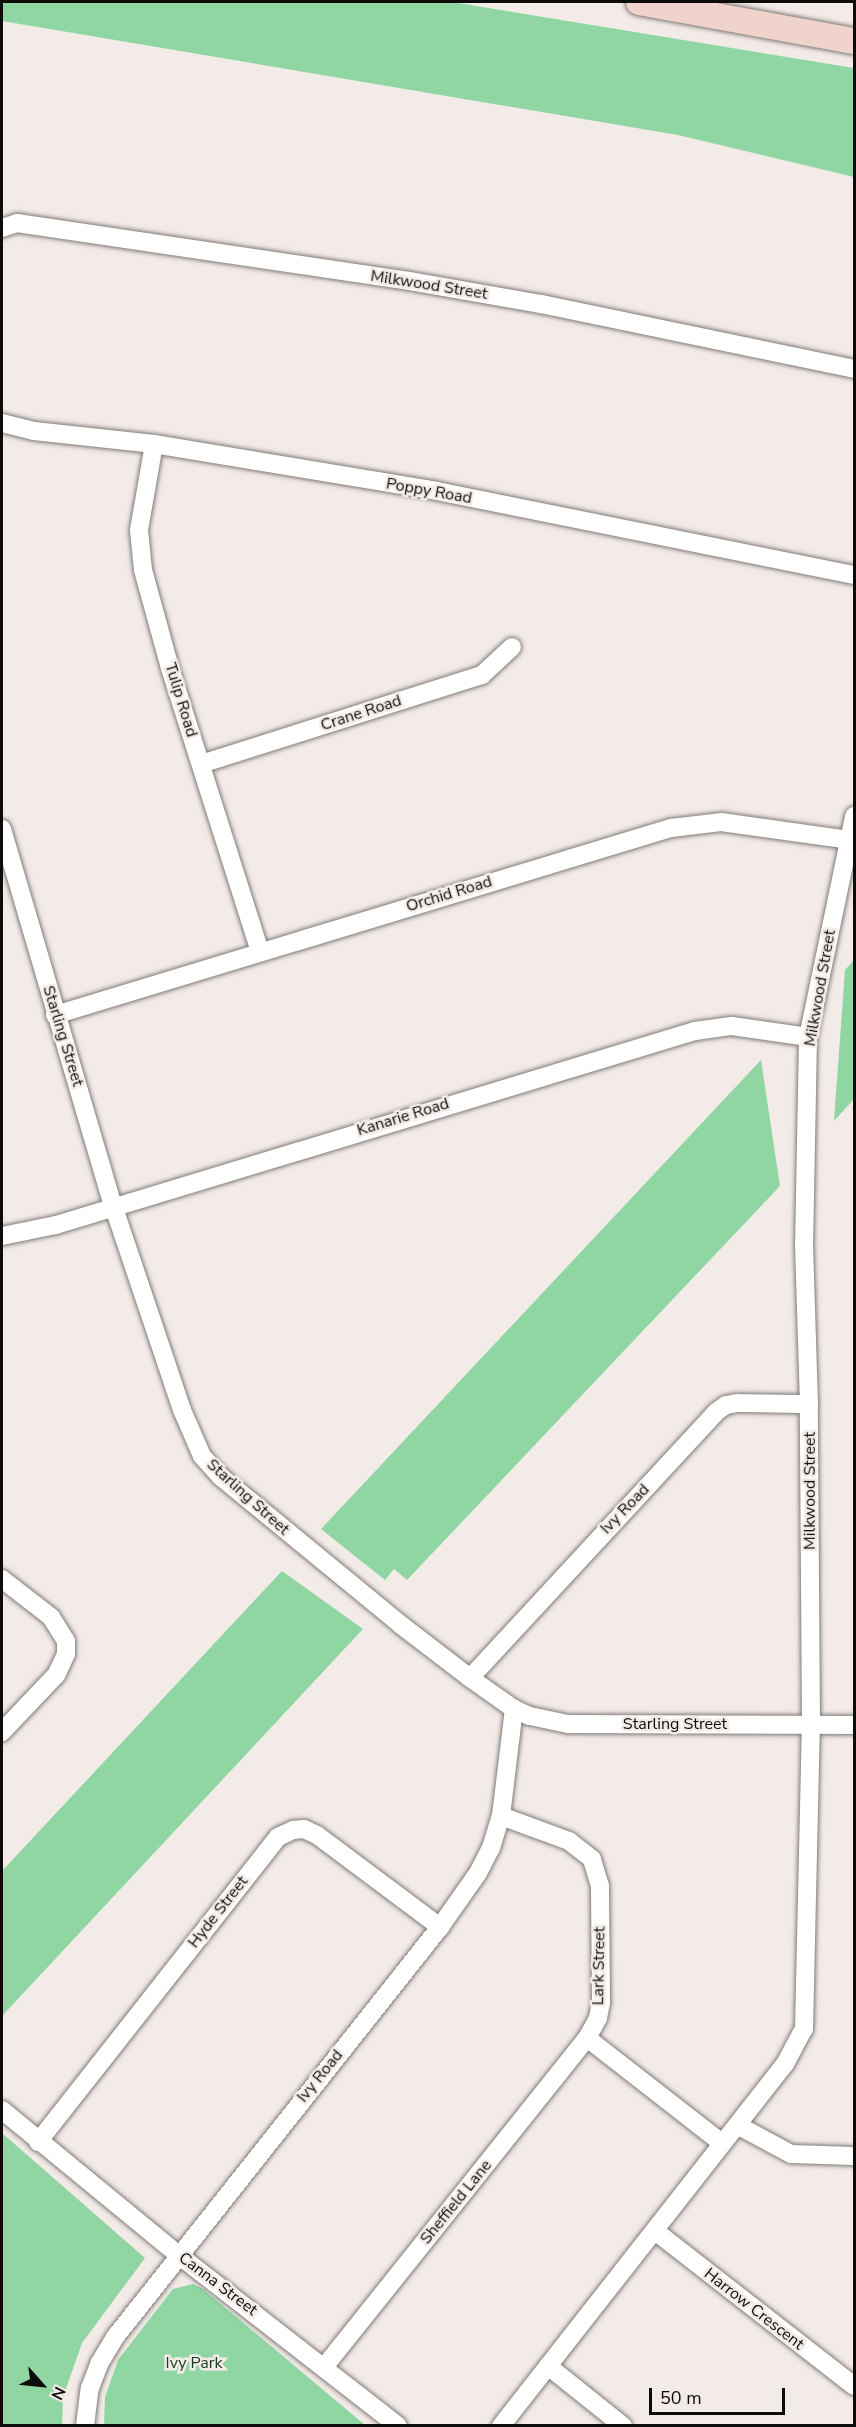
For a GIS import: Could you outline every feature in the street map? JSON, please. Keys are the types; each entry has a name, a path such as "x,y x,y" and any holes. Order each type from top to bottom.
{"main road":[{"path":"639,2 855,41"}],"street":[{"name":"Milkwood Street","path":"2,228 17,223 28,224 409,281 552,306 855,369"},
{"name":"Poppy Road","path":"2,423 34,431 153,444 448,493 855,575"},
{"name":"Tulip Road","path":"153,444 139,530 139,548 167,657 260,951"},
{"name":"Crane Road","path":"201,764 482,675 512,646"},
{"name":"Milkwood Street","path":"722,2143 785,2064 804,2030 811,1724 809,1404 804,1247 808,1037 855,816"},
{"name":"Orchid Road","path":"56,1015 260,951 671,828 722,822 849,840"},
{"name":"Starling Street","path":"2,829 113,1205 182,1410 202,1456 221,1478 470,1678 514,1709 548,1722 569,1724 855,1725"},
{"name":"Kanarie Road","path":"2,1236 56,1225 113,1205 695,1030 732,1026 808,1037"},
{"name":"Ivy Road","path":"470,1678 716,1412 726,1405 737,1403 809,1404"},
{"path":"2,1579 51,1617 66,1641 66,1654 56,1675 2,1732"},
{"name":"Ivy Road","path":"85,2426 90,2388 99,2364 116,2336 181,2257 304,2097 440,1927 478,1873 491,1848 501,1815 514,1709"},
{"name":"Lark Street","path":"501,1815 582,1849 592,1859 598,1872 601,2003 598,2018 587,2038"},
{"name":"Hyde Street","path":"38,2142 278,1837 293,1830 304,1830 317,1835 440,1927"},
{"path":"501,2426 722,2143 587,2038"},
{"name":"Sheffield Lane","path":"325,2366 587,2038"},
{"name":"Canna Street","path":"2,2110 38,2142 181,2257 325,2366 398,2426"},
{"path":"736,2125 791,2154 855,2156"},
{"name":"Harrow Crescent","path":"655,2231 855,2386"},
{"path":"548,2366 623,2426"}],"green space":[{"path":"2,2 452,2 854,68 854,177 678,135 2,21"},
{"path":"854,960 854,1099 834,1121 845,970"},
{"path":"761,1060 780,1186 407,1580 394,1569 385,1580 321,1529"},
{"path":"282,1571 363,1629 2,2016 2,1871"},
{"path":"2,2133 145,2258 82,2343 63,2397 62,2425 2,2425"},
{"name":"Ivy Park","path":"193,2284 203,2289 365,2425 104,2425 105,2397 118,2360 173,2289"}]}
